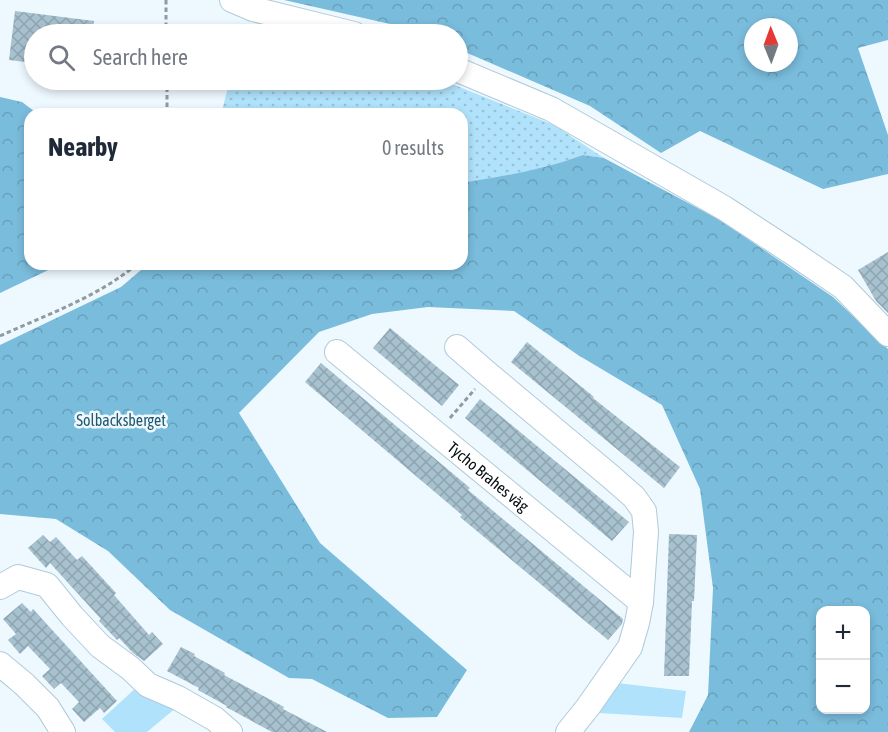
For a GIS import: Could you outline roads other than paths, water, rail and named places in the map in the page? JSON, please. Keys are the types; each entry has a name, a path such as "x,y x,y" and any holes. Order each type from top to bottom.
{"street":[{"path":"232,0 253,9 314,24"},
{"path":"468,74 551,109 724,208 843,287 888,334"},
{"path":"457,347 634,497 644,511 646,532 641,602 638,623 630,647 568,732"},
{"name":"Tycho Brahes väg","path":"337,352 641,602"},
{"path":"0,587 18,577 47,585 100,646 130,668 148,685 206,714 230,732"},
{"path":"0,664 48,708 63,732"}],"park label":[{"name":"Solbacksberget","path":"121,420"}]}
